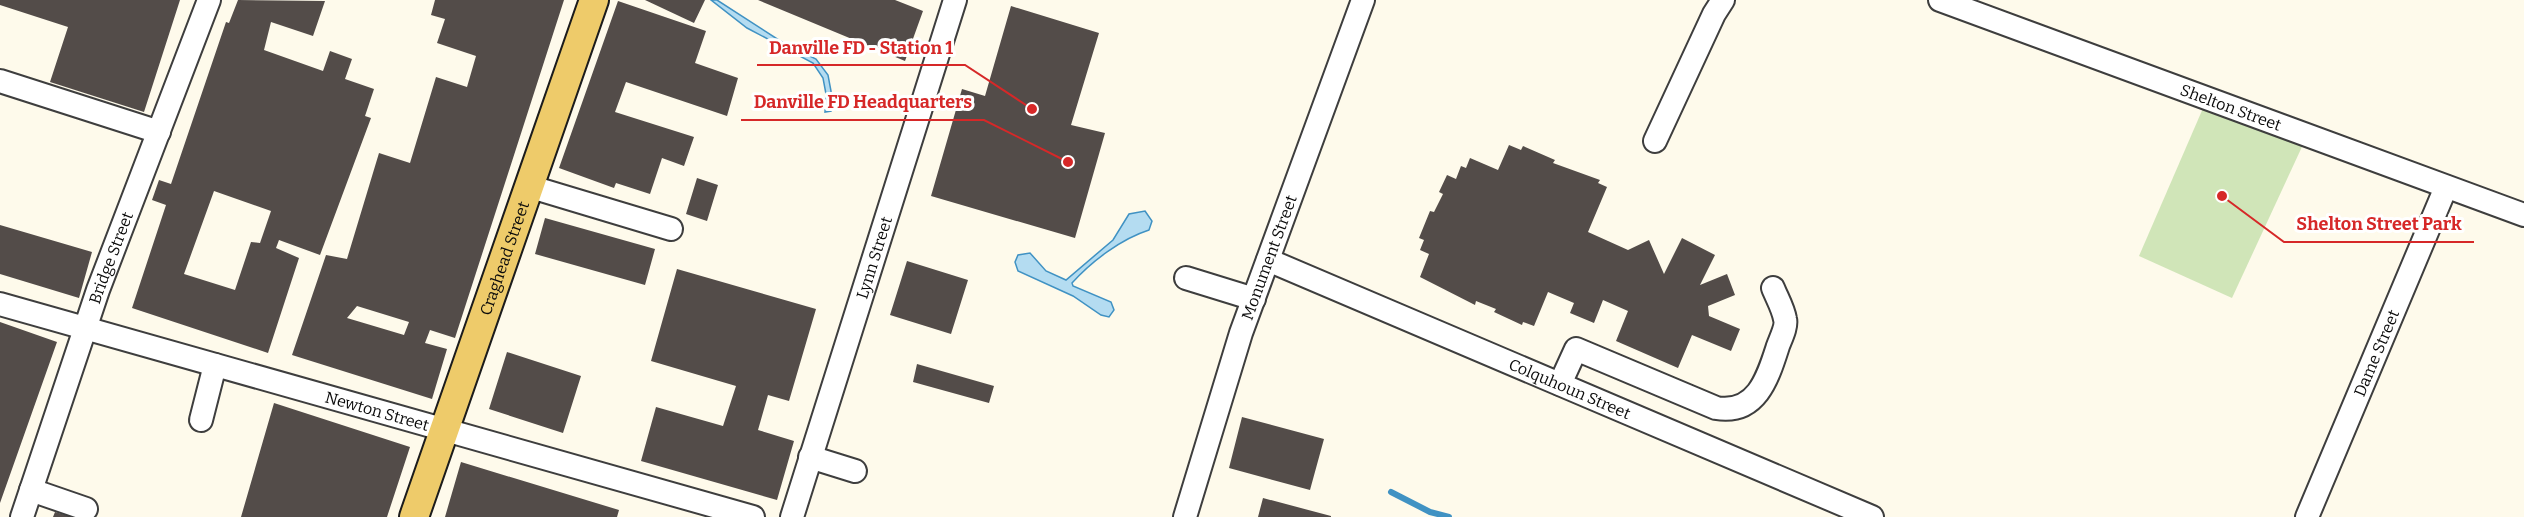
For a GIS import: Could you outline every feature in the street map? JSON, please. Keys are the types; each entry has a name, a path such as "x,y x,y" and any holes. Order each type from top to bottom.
{"main road":[{"name":"Craghead Street","path":"414,517 594,0"}],"street":[{"name":"Bridge Street","path":"22,517 86,328 208,0"},
{"name":"Lynn Street","path":"792,517 955,0"},
{"name":"Monument Street","path":"1185,517 1254,299 1363,0"},
{"path":"1655,141 1714,14 1723,0"},
{"name":"Shelton Street","path":"1940,0 2524,215"},
{"path":"0,81 159,132"},
{"path":"528,186 671,229"},
{"name":"Dame Street","path":"2307,517 2446,187"},
{"name":"Colquhoun Street","path":"1268,260 1872,517"},
{"path":"1185,278 1254,299"},
{"path":"1560,384 1576,349 1716,408 1729,410 1741,408 1749,403 1767,379 1786,321 1773,288"},
{"name":"Newton Street","path":"0,304 753,517"},
{"path":"201,420 215,365"},
{"path":"810,457 855,471"},
{"path":"31,490 86,509"}],"green space":[{"path":"2207,99 2307,136 2232,298 2139,256"}],"water":[{"path":"711,0 717,0 785,44 816,59 828,75 831,111 825,112 826,94 823,78 813,63 747,28"},
{"path":"1145,211 1152,221 1149,230 1128,239 1108,252 1072,283 1073,286 1111,302 1114,310 1109,317 1101,315 1073,296 1018,271 1015,262 1018,255 1030,253 1046,271 1066,280 1113,240 1129,214"}],"building":[{"path":"0,0 180,0 144,112 50,82 68,27 0,5"},
{"path":"238,0 325,1 313,36 271,22 264,50 323,71 330,51 352,59 345,79 374,89 365,116 371,118 320,255 279,240 276,248 299,258 268,353 132,308 166,205 152,200 159,180 171,184 226,22 229,23","holes":["214,191 271,211 260,243 251,242 235,290 184,274"]},
{"path":"435,0 564,0 455,338 430,330 425,343 447,349 432,399 292,355 326,255 347,259 379,153 410,163 436,77 467,87 476,56 437,43 445,19 431,15","holes":["357,306 409,322 404,335 347,318"]},
{"path":"645,0 705,0 694,23"},
{"path":"758,0 895,0 923,11 905,61"},
{"path":"618,1 706,31 695,63 738,78 727,116 626,82 615,112 694,137 684,166 662,158 650,194 616,183 614,188 559,168"},
{"path":"1011,6 1099,33 1071,125 1105,133 1075,238 931,196 962,89 985,96"},
{"path":"1509,145 1521,150 1523,146 1555,160 1553,163 1600,180 1598,183 1607,187 1588,232 1628,250 1649,240 1664,274 1682,238 1715,255 1700,285 1727,274 1735,295 1708,306 1709,316 1740,329 1731,351 1692,335 1678,368 1616,341 1628,311 1603,300 1594,323 1570,313 1574,303 1548,292 1534,326 1523,322 1522,325 1494,312 1496,309 1476,301 1475,305 1420,277 1429,254 1420,250 1424,240 1419,238 1430,211 1434,212 1443,194 1439,192 1447,175 1456,179 1461,166 1466,168 1470,158 1498,170"},
{"path":"697,178 718,185 707,221 686,214"},
{"path":"545,218 655,249 645,285 535,254"},
{"path":"0,225 92,252 79,298 0,274"},
{"path":"907,261 968,280 951,334 890,315"},
{"path":"677,269 816,309 789,401 768,395 758,430 794,441 777,500 641,461 656,407 723,426 736,386 651,361"},
{"path":"0,322 57,342 0,503"},
{"path":"507,352 581,376 563,433 489,409"},
{"path":"917,364 994,386 989,403 913,382"},
{"path":"274,403 410,447 387,517 241,517"},
{"path":"1242,417 1324,439 1310,490 1229,468"},
{"path":"461,462 619,510 617,517 445,517"},
{"path":"1263,498 1331,516 1331,517 1258,517"},
{"path":"55,512 69,516 69,517 53,517"}],"waterway":[{"path":"1391,492 1430,512 1449,517"}],"place":[{"name":"Danville FD - Station 1","path":"1032,109"},
{"name":"Danville FD Headquarters","path":"1068,162"},
{"name":"Shelton Street Park","path":"2222,196"}]}
